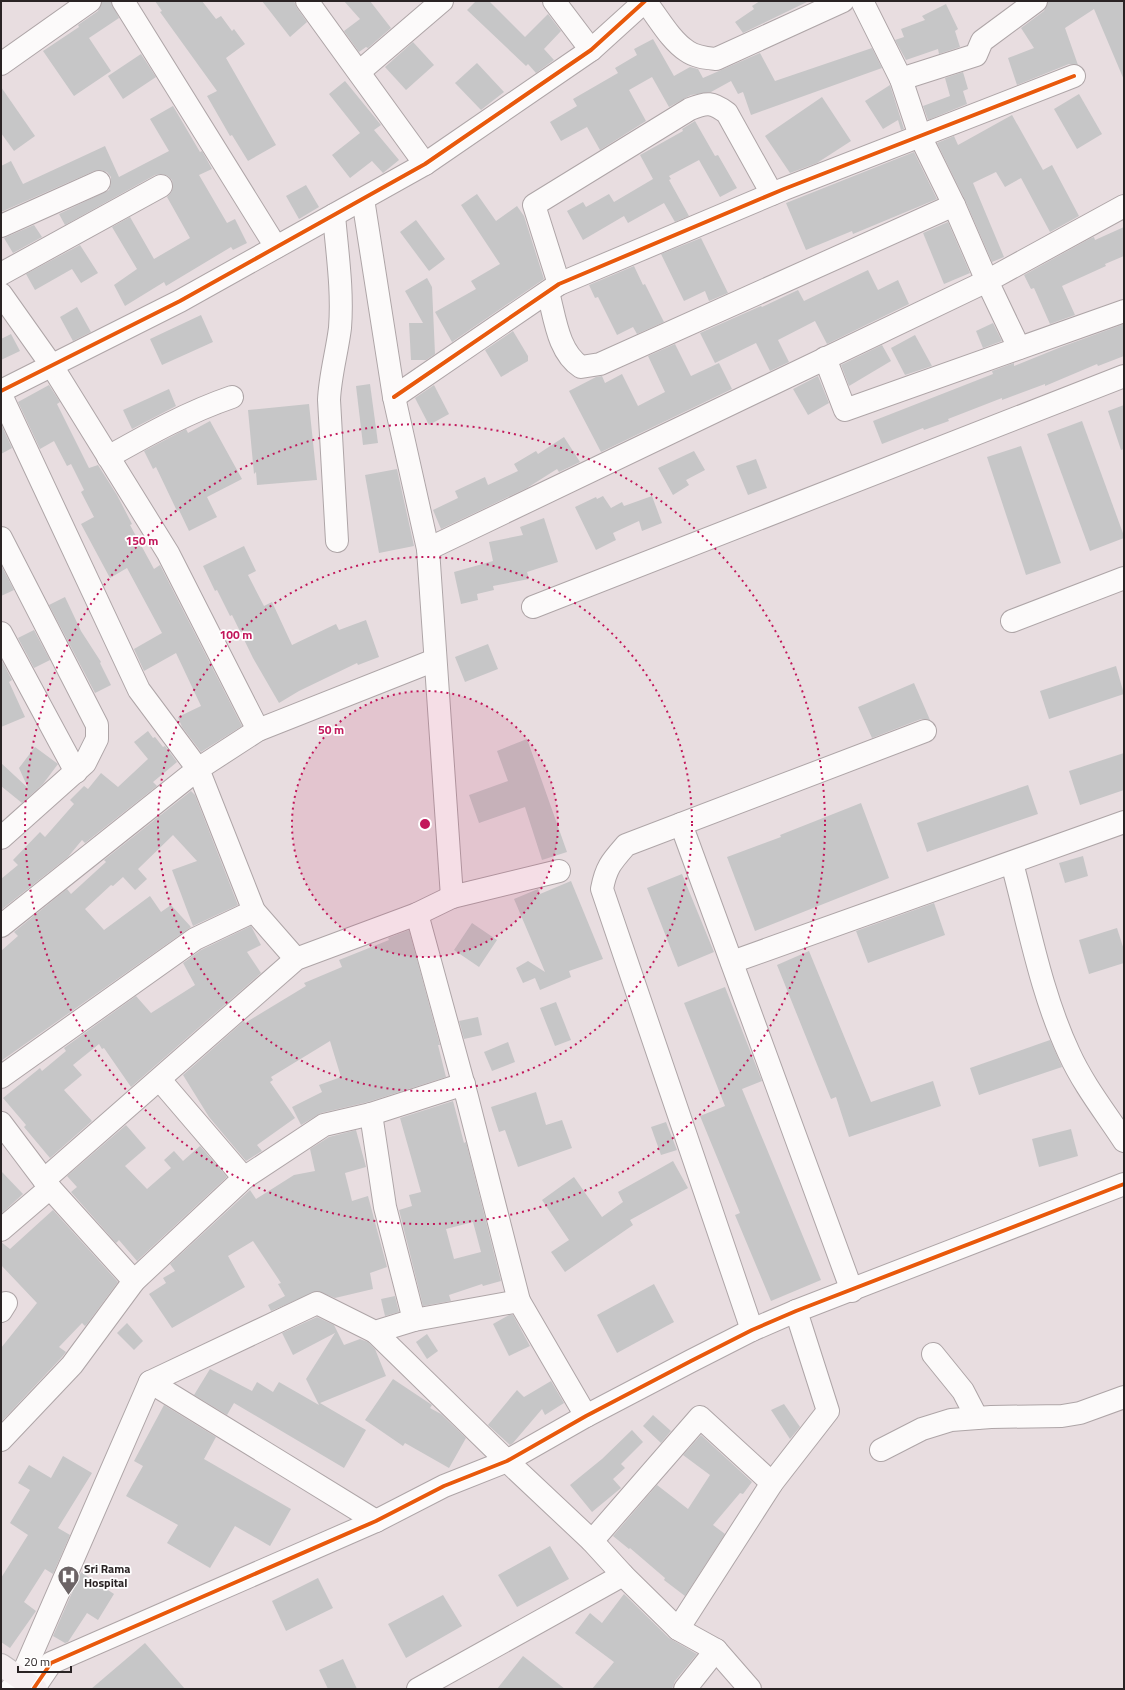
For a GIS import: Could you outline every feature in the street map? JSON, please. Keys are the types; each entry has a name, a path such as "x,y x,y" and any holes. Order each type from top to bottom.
{"main road":[{"path":"1,1665 26,1686"}],"street":[{"path":"1,64 90,1"},
{"path":"123,1 276,247"},
{"path":"307,1 425,164"},
{"path":"359,72 442,1"},
{"path":"554,1 590,50"},
{"path":"1,391 180,301 425,164 590,50 645,1 674,39 687,51 700,57 716,59 843,1"},
{"path":"862,1 901,79 920,136 954,205 987,281 1019,348"},
{"path":"901,79 976,55 982,41 1036,1"},
{"path":"394,397 553,288 772,194 1074,76"},
{"path":"772,194 727,113 716,105 704,103 534,205 553,288 562,345 573,362 581,367 600,364 954,205"},
{"path":"1,226 99,182"},
{"path":"1,274 161,186"},
{"path":"363,199 394,397 428,549 452,898"},
{"path":"428,549 987,281 1124,206"},
{"path":"334,214 339,268 340,321 330,377 329,400 337,541"},
{"path":"1,294 52,366 168,553 258,730"},
{"path":"825,358 845,410 1124,311"},
{"path":"532,606 1124,376"},
{"path":"1,395 139,690 198,769 254,911 296,959"},
{"path":"108,457 159,428 204,407 232,397"},
{"path":"1,538 97,725 97,739 85,763 1,838"},
{"path":"1012,621 1124,578"},
{"path":"1,633 76,772"},
{"path":"1,926 198,769 258,730 435,660"},
{"path":"752,1330 602,889 605,873 626,845 925,731"},
{"path":"732,962 1124,822"},
{"path":"681,824 852,1291"},
{"path":"1012,862 1046,994 1060,1030 1084,1080 1124,1141"},
{"path":"1,1230 47,1184 160,1080 296,959 417,914 452,898 559,871"},
{"path":"1,1077 195,939 254,911"},
{"path":"417,914 464,1084 519,1301 586,1416"},
{"path":"160,1080 244,1178"},
{"path":"1,1440 72,1365 134,1281 244,1178 324,1125 371,1114 464,1084"},
{"path":"371,1114 385,1207 414,1320"},
{"path":"1,1123 47,1184 134,1281"},
{"path":"26,1686 51,1663 376,1521 444,1486 506,1461 586,1416 752,1330 796,1311 852,1291 1124,1184"},
{"path":"375,1332 414,1320 519,1301"},
{"path":"26,1686 150,1382 317,1303 375,1332 506,1461 592,1541 623,1575 678,1629 716,1650 750,1689"},
{"path":"678,1629 772,1483 828,1411 796,1311"},
{"path":"933,1354 963,1391 976,1418"},
{"path":"150,1382 376,1521"},
{"path":"881,1450 922,1429 951,1420 1062,1416 1080,1413 1124,1397"},
{"path":"592,1541 700,1417 772,1483"},
{"path":"418,1689 623,1575"},
{"path":"685,1689 716,1650"}],"building":[{"path":"102,1 111,1 119,18 89,38 111,71 74,96 43,51 79,27 78,25 98,11"},
{"path":"155,1 202,1 216,19 221,16 232,31 234,29 245,44 226,58 276,145 248,161 232,135 230,136 207,96 217,91 160,12 162,11"},
{"path":"262,1 294,1 307,22 290,37"},
{"path":"344,1 370,1 391,28 368,48 366,47 359,52 344,31 360,19"},
{"path":"476,1 489,1 525,37 548,14 561,31 544,49 554,60 536,73 528,64 526,66 467,10"},
{"path":"760,1 809,1 743,33 735,22 754,9 752,6"},
{"path":"1048,1 1124,1 1124,80 1094,9 1065,28 1078,65 1069,64 1017,85 1008,58 1034,48 1021,28 1044,11"},
{"path":"946,4 958,29 955,31 960,47 939,54 938,49 906,60 895,40 904,37 901,29 925,20 922,16"},
{"path":"653,39 674,76 690,67 698,69 703,78 760,53 775,81 872,48 882,68 751,115 743,92 738,94 731,81 711,92 691,95 669,107 652,77 629,90 646,121 600,150 587,127 561,141 550,122 577,106 573,99 618,73 615,68 637,55 634,49"},
{"path":"413,42 434,65 406,90 385,67"},
{"path":"141,54 156,77 123,99 108,76"},
{"path":"477,63 504,92 481,110 455,83"},
{"path":"963,72 968,89 963,91 967,104 928,120 923,106 950,96 945,78"},
{"path":"345,81 381,125 374,130 399,160 383,173 372,161 350,178 332,155 360,133 329,94"},
{"path":"890,85 904,129 901,130 898,120 883,129 865,101"},
{"path":"1,87 35,136 14,151 1,133"},
{"path":"1079,94 1102,134 1077,149 1054,109"},
{"path":"822,97 851,141 817,163 790,173 765,136"},
{"path":"173,106 200,152 202,151 212,169 199,175 227,223 235,219 247,243 233,250 231,247 166,286 164,282 125,306 114,285 137,269 112,227 130,217 154,259 190,238 167,197 171,193 173,187 172,180 168,176 162,174 155,175 65,225 59,214 109,190 111,177 107,172 101,170 94,171 1,212 1,166 11,161 23,184 105,146 119,177 169,151 150,119"},
{"path":"1012,115 1043,170 1052,165 1079,216 1050,232 1021,178 1005,187 996,172 973,183 1004,257 992,262 965,200 937,143 954,136 958,145"},
{"path":"695,121 715,156 718,155 737,188 720,197 699,160 669,176 671,179 669,180 689,216 675,222 664,203 628,223 624,216 583,240 567,211 583,202 586,207 609,194 614,202 653,179 640,155 683,131 682,129"},
{"path":"914,152 937,199 853,234 852,231 806,250 786,203"},
{"path":"306,185 319,207 299,219 286,196"},
{"path":"477,194 496,221 517,206 524,216 544,279 452,342 435,312 476,289 471,281 500,264 461,205"},
{"path":"416,220 445,259 429,271 400,232"},
{"path":"948,222 970,273 944,284 923,233"},
{"path":"34,225 42,237 13,253 4,238"},
{"path":"1124,227 1124,256 1062,286 1075,315 1050,324 1034,288 1031,289 1024,275 1091,238 1094,237 1095,240"},
{"path":"701,238 728,293 709,301 705,291 684,301 661,254"},
{"path":"80,245 98,273 81,283 72,269 35,290 26,274"},
{"path":"634,266 664,322 637,334 633,327 617,335 598,297 595,298 589,285"},
{"path":"868,270 878,290 898,280 909,304 827,344 815,321 778,340 789,362 770,371 756,343 715,363 700,333 798,290 804,301"},
{"path":"427,278 432,287 435,354 426,360 411,360 409,323 423,323 405,291"},
{"path":"77,307 91,332 73,341 60,317"},
{"path":"201,315 213,342 162,365 150,339"},
{"path":"993,323 1002,341 983,348 976,331"},
{"path":"1124,324 1124,356 1098,366 1097,364 1045,386 1045,384 1002,400 1002,398 948,419 949,421 924,430 923,428 882,444 873,421 993,374 992,371 1014,363 1014,366"},
{"path":"513,331 528,356 528,361 501,377 485,350"},
{"path":"11,334 20,351 1,360 1,339"},
{"path":"915,335 932,366 905,375 891,348"},
{"path":"675,344 691,376 719,363 732,389 601,452 569,391 596,377 602,376 605,383 622,374 638,406 665,392 648,356"},
{"path":"882,345 891,361 849,386 841,365"},
{"path":"818,376 829,403 808,415 793,389"},
{"path":"370,384 378,443 363,445 356,386"},
{"path":"49,385 60,402 57,404 89,468 98,465 117,495 132,524 130,525 154,569 160,565 242,726 201,752 182,727 178,717 201,706 176,653 144,671 134,649 162,633 127,568 110,578 81,524 94,517 81,492 84,490 71,464 67,466 54,441 40,449 18,402"},
{"path":"434,385 449,414 429,425 415,398"},
{"path":"169,389 176,406 132,429 123,410"},
{"path":"309,404 317,480 257,485 256,472 254,474 248,410"},
{"path":"1124,405 1124,449 1121,450 1108,411"},
{"path":"210,421 242,479 207,497 217,517 189,531 179,510 177,511 156,467 153,469 144,451 186,429 188,433"},
{"path":"1082,421 1124,536 1124,538 1090,551 1047,434"},
{"path":"1,424 12,448 1,454"},
{"path":"564,437 580,462 559,472 557,469 527,488 441,529 433,510 458,498 455,491 485,477 488,485 518,471 514,464 536,451 538,454"},
{"path":"1021,446 1061,563 1026,575 987,457"},
{"path":"694,451 705,470 686,480 689,485 673,495 658,468"},
{"path":"756,459 767,488 748,495 736,466"},
{"path":"397,469 414,546 379,553 365,475"},
{"path":"603,496 611,508 622,502 624,506 652,496 662,523 642,531 639,521 613,533 616,540 596,550 575,507 596,497 597,499"},
{"path":"544,518 558,562 527,572 529,579 493,586 494,590 477,594 478,600 461,604 454,572 493,561 489,542 523,535 520,527"},
{"path":"244,546 256,571 248,575 264,606 272,602 292,645 336,624 339,630 366,620 379,657 358,665 357,663 299,691 279,703 253,658 232,615 230,616 217,590 215,591 203,566"},
{"path":"1,565 14,590 1,596"},
{"path":"65,597 81,631 101,662 100,663 111,685 95,693 49,605"},
{"path":"34,630 50,660 34,668 18,638"},
{"path":"488,644 498,669 465,682 455,657"},
{"path":"1,659 12,680 9,682 25,717 1,727"},
{"path":"1116,666 1124,694 1049,719 1040,691"},
{"path":"914,683 930,720 921,719 872,738 858,707"},
{"path":"148,731 163,747 165,746 177,762 153,782 157,786 85,843 82,840 68,857 1,910 1,879 18,865 13,860 40,832 45,837 74,804 70,800 84,786 88,789 101,773 118,787 148,759 134,742"},
{"path":"527,739 567,852 542,860 525,807 479,823 469,795 508,781 497,751"},
{"path":"35,747 58,764 43,784 22,803 1,786 1,763 28,788 19,768"},
{"path":"1124,753 1124,790 1080,805 1069,771"},
{"path":"1028,785 1038,814 927,852 917,823"},
{"path":"191,791 195,795 238,905 193,926 172,870 197,861 173,835 138,869 147,879 135,890 123,877 113,886 111,885 85,909 104,930 150,896 161,912 171,905 191,927 1,1061 1,951 18,936 14,932 67,889 71,894 106,862 104,860"},
{"path":"861,803 889,878 755,931 727,857 781,837 780,835"},
{"path":"1083,856 1088,876 1065,883 1059,863"},
{"path":"682,874 714,952 678,967 647,888"},
{"path":"571,881 603,959 569,971 571,977 540,990 535,978 523,983 516,968 528,961 545,972 514,899 538,889 540,894"},
{"path":"934,903 945,935 868,963 856,931"},
{"path":"472,923 497,940 479,967 454,950"},
{"path":"251,926 261,945 247,952 261,973 131,1087 104,1048 102,1049 99,1044 73,1065 82,1075 64,1090 92,1121 50,1158 24,1127 26,1125 3,1098 40,1068 42,1071 66,1051 64,1048 136,996 151,1013 195,985 183,963 201,950"},
{"path":"1117,928 1124,950 1124,963 1089,974 1079,940"},
{"path":"409,930 440,1045 438,1045 446,1077 368,1102 321,1113 301,1125 292,1107 322,1092 319,1085 341,1077 330,1041 271,1077 273,1080 270,1082 295,1118 257,1145 262,1151 246,1161 209,1117 183,1075 244,1021 245,1023 306,986 304,983 342,967 339,960 389,940 388,938"},
{"path":"809,951 871,1102 933,1081 941,1106 849,1137 836,1097 831,1099 777,965"},
{"path":"725,987 762,1081 742,1089 821,1280 771,1301 735,1215 740,1213 700,1116 725,1106 684,1003"},
{"path":"556,1002 571,1040 555,1046 540,1008"},
{"path":"478,1017 482,1035 464,1039 459,1021"},
{"path":"1050,1040 1062,1067 979,1095 970,1068"},
{"path":"508,1042 515,1062 492,1071 484,1052"},
{"path":"536,1092 546,1125 562,1120 572,1148 518,1167 505,1130 499,1132 491,1107"},
{"path":"453,1101 464,1143 466,1142 501,1281 483,1286 482,1284 449,1295 451,1301 423,1306 399,1210 412,1206 409,1195 421,1192 400,1118","holes":["473,1222 481,1252 454,1259 446,1229"]},
{"path":"666,1122 677,1150 661,1155 651,1127"},
{"path":"126,1125 146,1148 125,1166 147,1189 171,1168 164,1160 174,1151 183,1161 200,1146 227,1177 137,1261 119,1240 116,1243 71,1192 77,1187 67,1176"},
{"path":"1071,1129 1078,1156 1039,1167 1032,1139"},
{"path":"356,1130 366,1167 345,1173 352,1201 368,1196 387,1267 370,1273 373,1289 335,1298 317,1291 271,1311 268,1305 285,1296 278,1284 281,1283 253,1241 228,1256 245,1287 172,1328 149,1294 166,1283 163,1278 175,1271 170,1264 250,1190 256,1199 294,1175 315,1171 310,1149 329,1137"},
{"path":"673,1161 688,1188 630,1220 633,1225 565,1272 551,1252 569,1240 542,1200 574,1177 602,1217 623,1202 618,1192"},
{"path":"1,1171 23,1194 1,1214"},
{"path":"53,1210 118,1282 87,1324 85,1326 82,1323 59,1347 66,1352 62,1357 1,1422 1,1348 37,1303 1,1265 1,1242 10,1249"},
{"path":"654,1284 674,1322 617,1353 597,1315"},
{"path":"395,1296 399,1312 385,1316 381,1299"},
{"path":"509,1315 513,1315 530,1346 509,1356 493,1324"},
{"path":"317,1317 334,1325 344,1345 360,1339 368,1342 375,1349 386,1376 320,1403 366,1430 344,1468 234,1403 227,1415 194,1395 210,1369 252,1391 257,1382 273,1392 279,1382 319,1405 306,1379 335,1333 293,1355 282,1333"},
{"path":"127,1323 143,1341 134,1350 117,1333"},
{"path":"427,1334 438,1351 427,1359 416,1342"},
{"path":"393,1379 432,1405 430,1408 441,1414 466,1438 449,1468 405,1443 403,1446 365,1420"},
{"path":"551,1381 564,1403 545,1415 542,1409 513,1443 510,1445 488,1425 517,1390 524,1397"},
{"path":"784,1404 800,1427 790,1439 771,1410"},
{"path":"164,1405 216,1437 204,1459 291,1509 270,1546 235,1526 210,1568 167,1543 178,1525 126,1496 143,1466 134,1461"},
{"path":"653,1415 671,1431 661,1443 643,1426"},
{"path":"632,1430 643,1442 621,1464 625,1468 613,1479 621,1488 592,1512 570,1485 602,1459"},
{"path":"701,1435 752,1482 743,1494 740,1493 713,1525 725,1534 685,1596 664,1580 665,1578 630,1548 629,1549 613,1536 657,1485 688,1509 710,1475 683,1455"},
{"path":"63,1456 92,1473 58,1528 70,1535 53,1574 45,1569 24,1602 36,1611 10,1648 1,1642 1,1578 28,1535 10,1523 30,1490 18,1483 29,1465 51,1478"},
{"path":"550,1546 569,1579 517,1607 498,1575"},
{"path":"81,1572 114,1594 98,1620 87,1613 68,1642 65,1643 53,1636"},
{"path":"318,1578 333,1608 286,1631 272,1601"},
{"path":"624,1594 669,1638 697,1654 675,1681 672,1689 592,1689 614,1662 575,1633 590,1613 602,1623"},
{"path":"443,1595 462,1626 406,1658 388,1624"},
{"path":"145,1643 185,1689 91,1689"},
{"path":"523,1656 565,1689 497,1689"},
{"path":"343,1659 357,1689 328,1689 319,1670"}],"cycle path":[{"path":"1,391 180,301 425,164 591,50 645,1"},
{"path":"394,397 559,284 784,189 1074,76"},
{"path":"34,1688 51,1663 376,1521 444,1486 507,1461 586,1416 752,1330 796,1311 1124,1184"}],"place":[{"name":"Sri Rama Hospital","path":"69,1596"}]}
